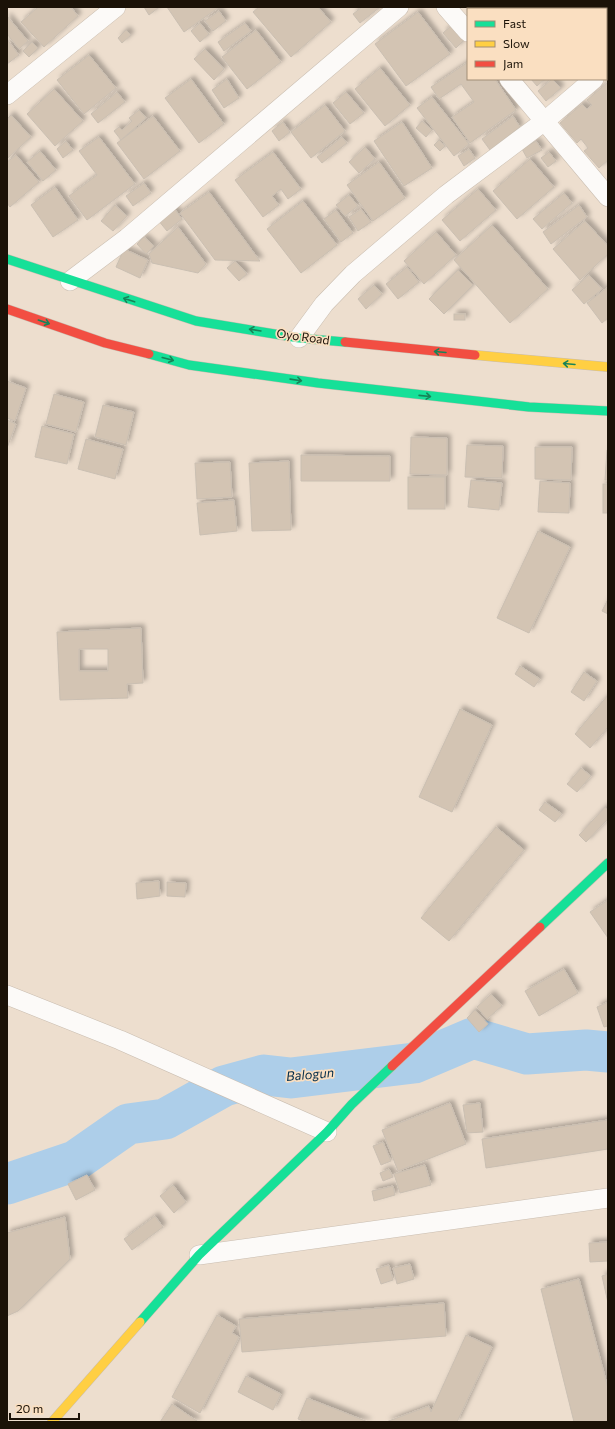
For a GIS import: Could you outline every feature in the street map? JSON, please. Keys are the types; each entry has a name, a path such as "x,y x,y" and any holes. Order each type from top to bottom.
{"main road":[{"name":"Oyo Road","path":"7,259 70,281 196,321 299,338 608,367"},
{"path":"7,309 105,343 188,365 318,383 514,406 608,411"},
{"path":"52,1422 199,1255 327,1132 352,1104 608,863"}],"street":[{"path":"7,95 116,7"},
{"path":"70,281 127,238 398,7"},
{"path":"446,7 467,31"},
{"path":"510,80 546,120 608,197"},
{"path":"299,338 324,304 353,274 446,195 546,120 593,80"},
{"path":"7,995 120,1040 327,1132"},
{"path":"199,1255 608,1198"}],"building":[{"path":"38,7 71,7 78,16 44,47 21,22"},
{"path":"144,7 157,7 158,8 149,15"},
{"path":"167,7 217,7 218,8 184,32"},
{"path":"259,7 318,7 331,22 291,57 253,12"},
{"path":"362,7 380,7 360,23 353,14"},
{"path":"480,7 519,7 518,8"},
{"path":"608,7 608,18 607,19 607,8 548,8"},
{"path":"219,11 226,21 213,31 205,21"},
{"path":"418,12 450,54 406,86 375,44"},
{"path":"7,16 28,41 19,49 7,34"},
{"path":"200,23 209,34 200,42 191,31"},
{"path":"245,23 251,31 224,51 218,42"},
{"path":"452,25 465,39 456,48 443,33"},
{"path":"126,30 131,35 122,43 118,38"},
{"path":"256,30 281,62 247,89 222,57"},
{"path":"7,39 19,55 7,64"},
{"path":"32,42 38,48 29,57 23,51"},
{"path":"205,49 224,69 214,80 194,59"},
{"path":"89,55 116,88 84,114 57,80"},
{"path":"467,63 467,80 496,80 516,110 470,143 452,117 474,102 461,84 439,99 431,87"},
{"path":"380,68 410,105 385,126 355,89"},
{"path":"191,79 224,124 199,143 165,98"},
{"path":"227,79 239,98 224,108 212,90"},
{"path":"532,80 544,80 537,86"},
{"path":"551,80 553,80 561,88 546,101 538,91"},
{"path":"608,82 608,160 599,168 584,151 588,148 581,139 577,143 560,123 582,104 587,109 592,105 587,100"},
{"path":"54,89 83,121 55,146 27,114"},
{"path":"117,92 125,102 98,123 91,114"},
{"path":"346,92 364,113 350,124 333,103"},
{"path":"432,97 469,144 454,156 417,108"},
{"path":"325,105 345,131 311,158 291,132"},
{"path":"139,110 146,118 121,140 114,131 119,127 122,130 132,121 129,118"},
{"path":"11,115 31,137 8,158 7,119"},
{"path":"153,116 180,151 144,179 117,143"},
{"path":"513,116 520,127 490,150 482,139"},
{"path":"422,121 432,130 426,137 416,128"},
{"path":"283,122 290,132 279,141 272,131"},
{"path":"402,122 432,168 404,186 374,141"},
{"path":"99,137 135,184 87,220 69,196 97,175 79,151"},
{"path":"342,137 347,143 322,163 317,157"},
{"path":"439,140 445,146 440,151 434,145"},
{"path":"66,141 73,150 63,158 57,149"},
{"path":"536,141 542,150 527,158 522,149"},
{"path":"365,147 375,159 359,173 349,162"},
{"path":"469,149 475,158 464,166 458,156"},
{"path":"40,151 56,170 43,181 27,162"},
{"path":"273,152 301,189 288,199 281,189 272,196 279,205 263,217 235,180"},
{"path":"549,152 556,161 548,167 541,158"},
{"path":"16,155 39,182 10,207 7,203 7,162"},
{"path":"530,159 554,187 517,219 493,191"},
{"path":"379,162 405,198 373,221 347,185"},
{"path":"144,183 151,193 133,206 126,196"},
{"path":"55,187 78,220 53,237 31,205"},
{"path":"478,189 496,210 460,241 442,220"},
{"path":"209,192 260,261 215,260 180,213"},
{"path":"564,193 572,203 542,229 533,219"},
{"path":"349,195 358,206 345,216 336,205"},
{"path":"303,201 337,245 301,273 267,229"},
{"path":"115,205 127,216 113,231 101,221"},
{"path":"579,205 587,217 551,244 543,232"},
{"path":"174,208 182,219 167,231 158,220"},
{"path":"361,209 371,222 358,231 349,217"},
{"path":"336,210 353,233 341,242 324,219"},
{"path":"585,221 608,246 608,254 580,280 553,249"},
{"path":"492,225 548,289 510,323 454,260"},
{"path":"178,227 206,264 198,273 152,263 149,254"},
{"path":"436,232 456,255 424,284 404,261"},
{"path":"144,237 154,246 146,254 137,244"},
{"path":"124,249 148,260 140,278 116,267"},
{"path":"235,261 247,274 239,281 227,268"},
{"path":"407,267 419,282 398,299 386,284"},
{"path":"458,270 473,285 444,314 429,299"},
{"path":"589,275 602,289 584,304 572,290"},
{"path":"374,285 382,294 366,309 358,299"},
{"path":"608,287 608,318 602,323 587,303"},
{"path":"454,314 465,314 465,320 454,320"},
{"path":"7,381 26,388 15,421 7,418"},
{"path":"54,394 84,402 76,432 46,424"},
{"path":"103,405 134,412 126,445 95,437"},
{"path":"7,420 16,424 7,448"},
{"path":"42,426 74,434 67,464 35,457"},
{"path":"411,437 447,438 447,475 410,474"},
{"path":"86,439 123,449 115,479 78,469"},
{"path":"467,445 503,446 502,478 465,477"},
{"path":"535,447 572,447 571,480 535,479"},
{"path":"607,450 608,480 605,480"},
{"path":"301,455 390,456 390,481 301,481"},
{"path":"289,461 291,530 252,531 249,463"},
{"path":"230,462 232,497 197,499 195,463"},
{"path":"408,477 445,477 445,509 408,509"},
{"path":"471,480 502,483 499,510 468,507"},
{"path":"540,481 570,483 569,513 538,512"},
{"path":"603,484 608,484 608,513 603,513"},
{"path":"234,500 237,531 200,535 197,503"},
{"path":"538,531 570,547 529,633 497,618"},
{"path":"608,599 608,614 602,611"},
{"path":"141,628 143,683 127,684 128,698 60,700 57,632","holes":["79,649 108,649 108,671 79,671"]},
{"path":"520,666 540,679 534,687 515,674"},
{"path":"584,672 597,681 584,701 571,692"},
{"path":"608,695 608,727 590,748 575,734"},
{"path":"460,709 492,725 452,812 419,797"},
{"path":"581,768 591,776 577,792 567,784"},
{"path":"545,802 562,814 555,822 539,810"},
{"path":"605,807 608,810 608,819 586,842 579,835"},
{"path":"496,827 524,850 449,941 421,918"},
{"path":"159,881 160,896 137,899 136,883"},
{"path":"167,882 186,883 185,897 167,896"},
{"path":"608,900 608,938 590,912"},
{"path":"564,969 578,993 539,1016 525,991"},
{"path":"491,994 502,1006 487,1019 477,1007"},
{"path":"608,1002 608,1026 604,1027 597,1007"},
{"path":"475,1010 488,1024 479,1032 467,1018"},
{"path":"450,1103 466,1144 398,1171 382,1130"},
{"path":"480,1103 483,1132 467,1133 463,1105"},
{"path":"608,1120 608,1149 486,1168 482,1139"},
{"path":"383,1142 391,1161 381,1165 373,1146"},
{"path":"425,1165 431,1185 400,1193 394,1174"},
{"path":"389,1169 393,1177 383,1181 380,1173"},
{"path":"87,1175 95,1190 76,1200 68,1184"},
{"path":"173,1185 186,1202 174,1213 160,1196"},
{"path":"393,1186 395,1195 374,1201 372,1191"},
{"path":"155,1216 163,1227 132,1250 124,1239"},
{"path":"65,1217 70,1259 18,1311 7,1316 7,1233"},
{"path":"608,1242 608,1261 590,1262 589,1243"},
{"path":"410,1264 414,1279 397,1284 393,1268"},
{"path":"389,1265 393,1280 381,1284 376,1269"},
{"path":"608,1274 608,1303 602,1276"},
{"path":"579,1279 608,1388 608,1422 574,1422 541,1289"},
{"path":"444,1303 446,1336 242,1352 239,1319"},
{"path":"217,1315 236,1326 232,1333 239,1337 200,1413 172,1397"},
{"path":"466,1335 492,1347 457,1422 386,1422 429,1406 431,1412"},
{"path":"246,1376 281,1394 273,1410 238,1392"},
{"path":"307,1398 368,1422 306,1422 298,1419"},
{"path":"172,1404 197,1421 197,1422 160,1422"}],"waterway":[{"name":"Balogun","path":"7,1184 75,1161 128,1124 165,1119 224,1086 264,1075 291,1078 414,1063 473,1038 527,1054 586,1050 608,1052"}],"traffic: fast":[{"path":"7,259 196,321 299,338 345,342"},
{"path":"149,354 189,365 318,383 529,407 608,411"},
{"path":"540,927 608,863"},
{"path":"140,1322 199,1255 327,1132 352,1104 392,1066"}],"traffic: slow":[{"path":"475,355 608,367"},
{"path":"52,1422 140,1322"}],"traffic: jam":[{"path":"7,309 105,343 149,354"},
{"path":"345,342 475,355"},
{"path":"392,1066 540,927"}]}
